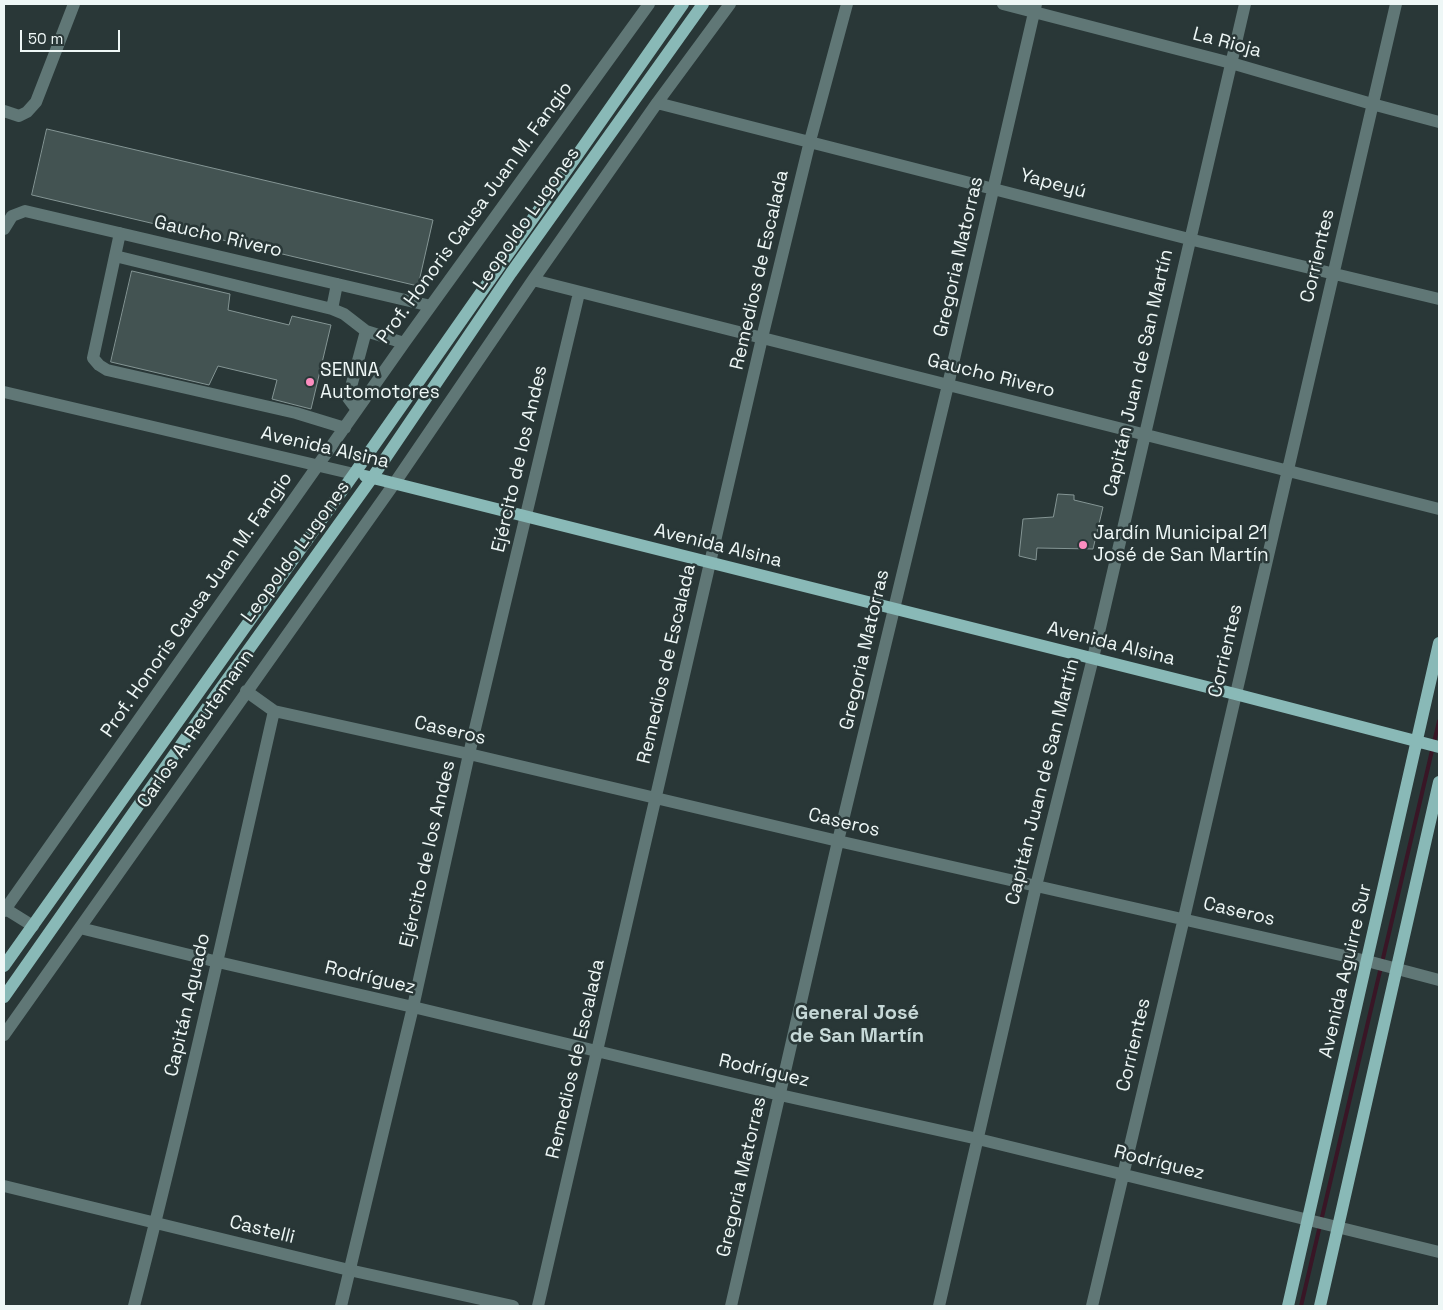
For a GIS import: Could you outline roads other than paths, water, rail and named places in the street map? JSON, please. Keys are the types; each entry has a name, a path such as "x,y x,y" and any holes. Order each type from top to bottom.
{"main road":[{"name":"Leopoldo Lugones","path":"4,966 354,474 683,4"},
{"name":"Leopoldo Lugones","path":"4,997 221,687 372,478 511,273 702,4"},
{"name":"Avenida Alsina","path":"354,474 894,610 1093,658 1439,747"},
{"name":"Avenida Aguirre Sur","path":"1320,1306 1323,1224 1367,961 1420,742 1439,643"},
{"name":"Avenida Aguirre Sur","path":"1288,1306 1323,1224 1397,970 1439,782"}],"street":[{"path":"8,112 19,116 27,112 36,102 74,4"},
{"name":"Prof. Honoris Causa Juan M. Fangio","path":"4,909 404,343 649,4"},
{"name":"Carlos A. Reutemann","path":"4,1035 394,484 657,103 730,4"},
{"name":"Remedios de Escalada","path":"538,1306 762,338 810,142 847,4"},
{"name":"La Rioja","path":"1004,4 1035,8 1439,122"},
{"name":"Capitán Juan de San Martín","path":"939,1306 1036,886 1093,658 1189,238 1245,4"},
{"name":"Corrientes","path":"1092,1306 1396,4"},
{"name":"Gregoria Matorras","path":"731,1306 838,841 948,385 1035,8"},
{"name":"Yapeyú","path":"657,103 1189,238 1439,299"},
{"name":"Gaucho Rivero","path":"4,229 12,216 25,211 431,306"},
{"path":"120,233 93,358 99,365 108,370 296,413 345,428"},
{"path":"115,256 332,309 344,314 366,331 404,343"},
{"name":"Gaucho Rivero","path":"533,280 1439,509"},
{"path":"332,309 337,284"},
{"name":"Ejército de los Andes","path":"341,1306 413,1007 525,517 579,292"},
{"path":"357,410 348,398 366,331"},
{"name":"Avenida Alsina","path":"4,392 354,474"},
{"name":"Caseros","path":"246,691 274,711 470,754 838,841 1184,918 1439,980"},
{"name":"Capitán Aguado","path":"134,1306 156,1224 218,962 274,711"},
{"path":"4,909 32,926"},
{"name":"Rodríguez","path":"80,928 780,1095 1123,1173 1439,1252"},
{"name":"Castelli","path":"4,1186 349,1270 512,1306"}],"waterway":[{"path":"1301,1306 1439,721"}],"place":[{"name":"SENNA Automotores","path":"310,382"},
{"name":"Jardín Municipal 21 José de San Martín","path":"1083,545"}],"district":[{"name":"General José de San Martín","path":"857,1026"}]}
